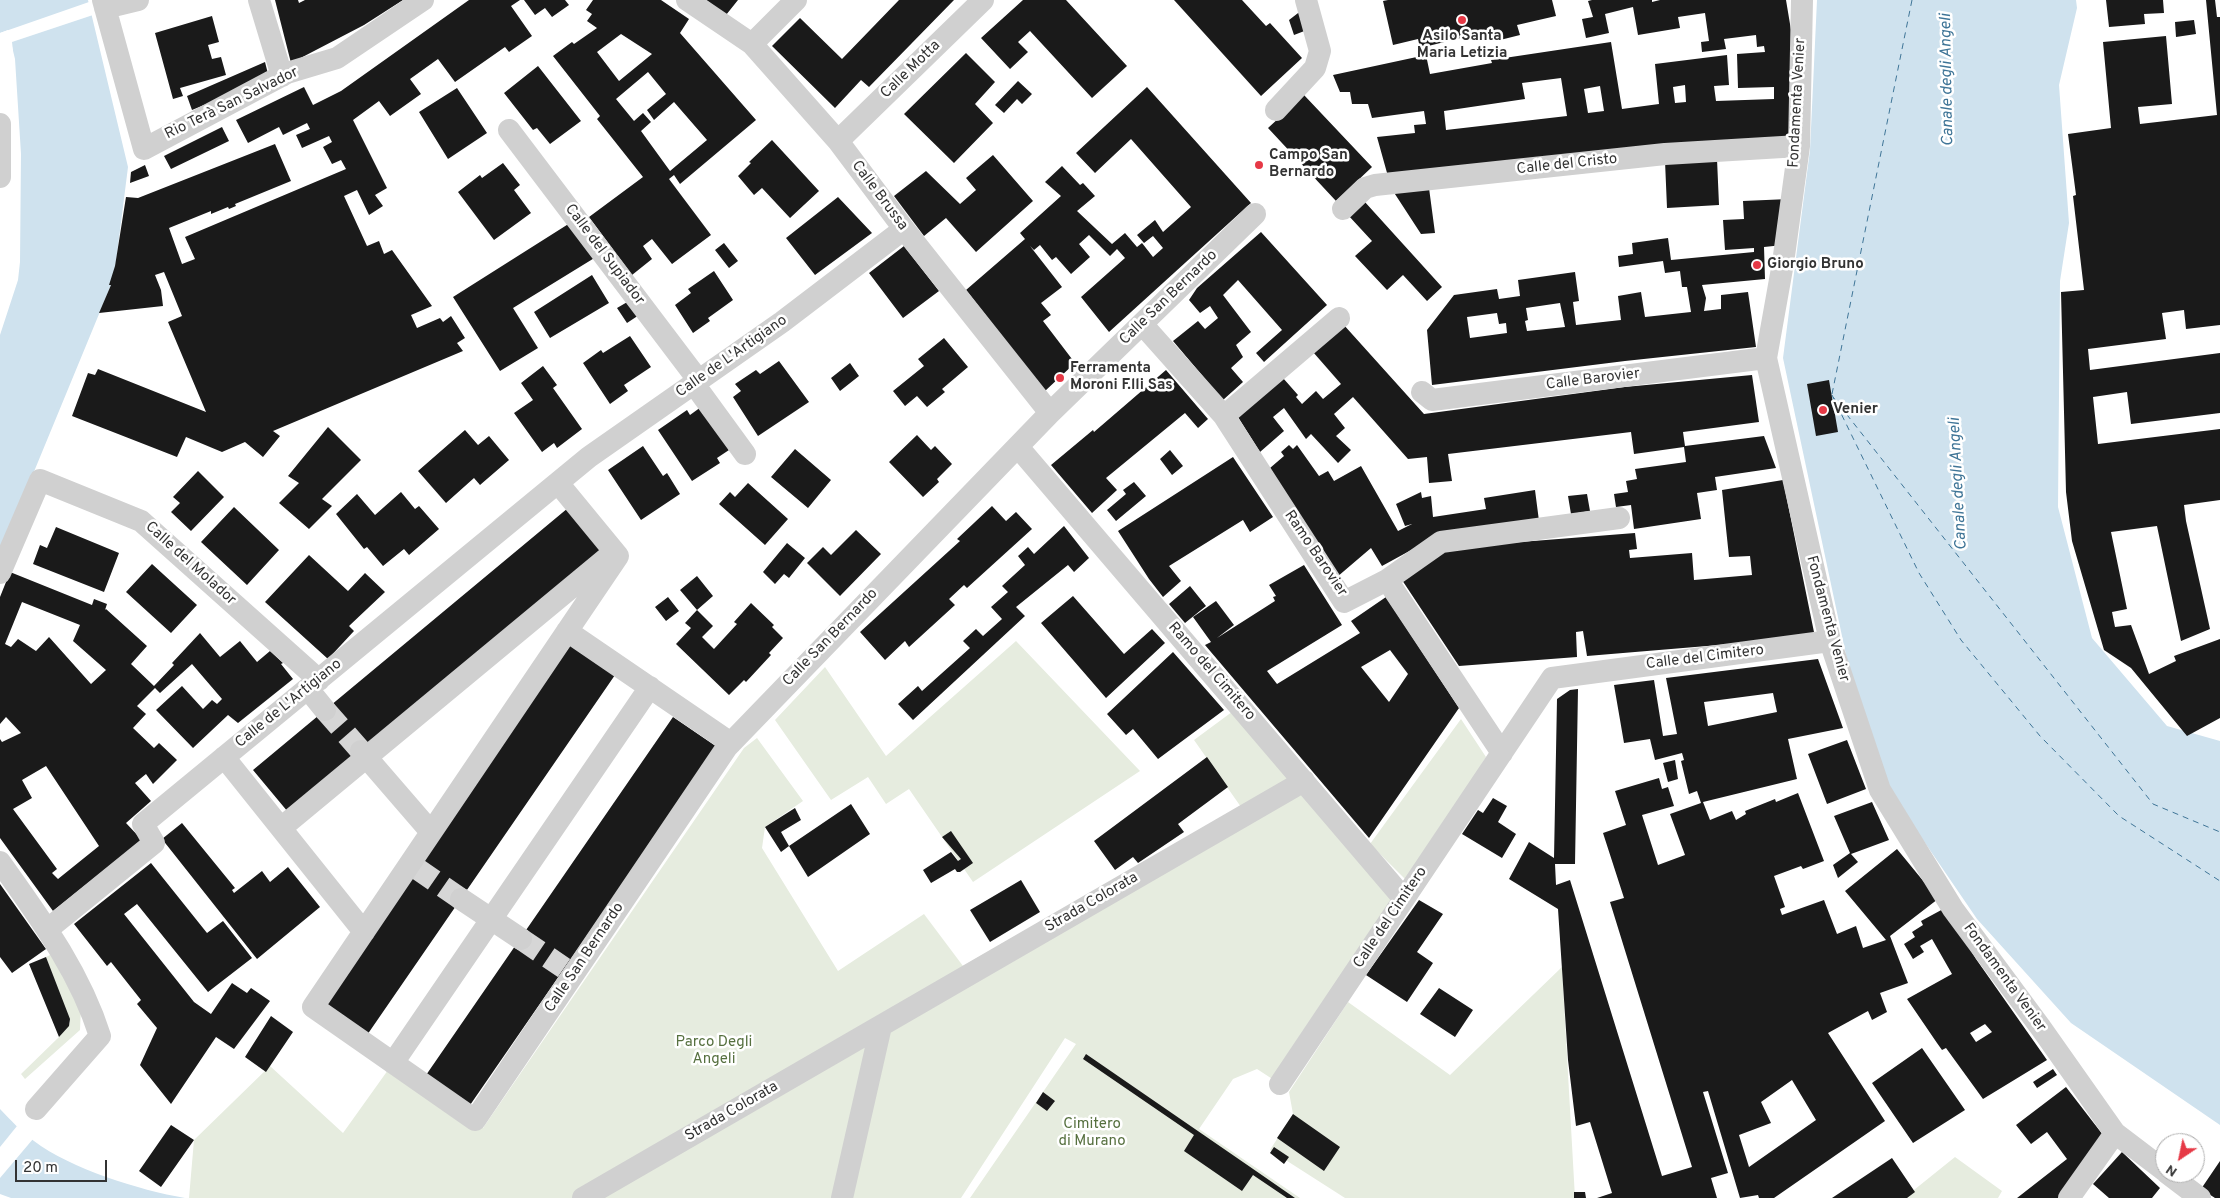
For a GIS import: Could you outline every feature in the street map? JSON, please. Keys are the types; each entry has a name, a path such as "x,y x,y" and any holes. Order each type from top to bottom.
{"street":[{"path":"104,4 138,0"},
{"path":"259,0 282,76"},
{"name":"Rio Terà San Salvador","path":"104,4 144,149 282,76 337,58 423,0"},
{"name":"Calle Brussa","path":"687,0 752,44 838,141 904,229 1050,413"},
{"path":"752,44 796,0"},
{"name":"Calle Motta","path":"838,141 983,0"},
{"path":"1276,110 1314,68 1320,51 1306,0"},
{"name":"Fondamenta Venier","path":"1802,0 1800,146 1783,263 1766,358 1830,642 1880,790 1953,909 2041,1028 2115,1133 2155,1164"},
{"path":"0,124 0,177"},
{"name":"Calle del Supiador","path":"509,130 697,382 746,454"},
{"name":"Calle del Cristo","path":"1343,209 1364,188 1375,185 1665,154 1800,146"},
{"name":"Calle San Bernardo","path":"393,1063 475,1120 569,972 731,743 1050,413 1255,214"},
{"name":"Calle de L'Artigiano","path":"48,929 154,843 143,824 589,457 782,322 904,229"},
{"path":"1224,416 1339,318"},
{"name":"Ramo Barovier","path":"1142,324 1224,416 1344,602 1387,580 1442,542 1620,518"},
{"name":"Calle Barovier","path":"1422,392 1432,400 1766,358"},
{"name":"Ramo del Cimitero","path":"1018,446 1404,898"},
{"name":"Calle del Molador","path":"0,573 40,480 141,521 313,684 326,710"},
{"path":"558,483 618,556 431,832 413,866 364,932 313,1008 393,1063 650,687"},
{"path":"281,828 364,754 615,552"},
{"path":"1387,580 1502,753"},
{"path":"568,631 731,743"},
{"name":"Calle del Cimitero","path":"1280,1084 1552,678 1830,642"},
{"path":"364,754 431,832"},
{"path":"224,757 364,932"},
{"name":"Strada Colorata","path":"583,1198 1304,781"},
{"path":"0,862 48,929 90,1004 100,1036 36,1109"},
{"path":"461,898 521,939"},
{"path":"842,1198 880,1026"},
{"path":"2069,1198 2115,1133"},
{"name":"Fondamenta Venier","path":"2180,1183 2200,1198"}],"green space":[{"path":"1016,641 1140,771 973,882 909,789 886,804 868,777 831,800 775,720 825,667 886,756"},
{"name":"Parco Degli Angeli","path":"1240,706 1404,899 1280,1084 1257,1069 1233,1079 1199,1129 1300,1198 970,1198 1076,1044 1065,1038 961,1198 189,1198 194,1140 270,1066 343,1133 393,1063 483,1128 744,748 757,738 803,801 765,827 762,848 838,971 924,914 963,966 1241,807 1194,740"},
{"path":"1461,719 1486,757 1408,882 1370,844"},
{"path":"52,954 81,1007 80,1030 25,1079 21,1074 59,1037 70,1023 46,957"},
{"path":"1562,967 1575,1198 1345,1198 1270,1150 1293,1114 1289,1092 1348,1002 1450,1075"},
{"path":"1955,1157 2002,1191 1998,1198 1904,1198"}],"water":[{"path":"0,0 88,0 128,167 116,262 111,285 0,554 0,335 18,280 20,262 21,154 15,59 8,30 0,33"},
{"name":"Canale degli Angeli","path":"1817,0 2076,0 2077,8 2059,85 2069,223 2060,281 2058,507 2092,638 2167,726 2220,741 2220,1125 2071,1023 1977,919 1893,796 1849,669 1783,358 1810,150"},
{"path":"0,1109 29,1137 67,1161 127,1184 185,1198 11,1198 0,1194"}],"pier":[{"path":"89,2 93,15 12,42 13,51 11,51 7,33 0,35 0,33"},
{"path":"17,1126 33,1139 0,1178 0,1147"}],"building":[{"path":"275,0 298,0 299,3 305,0 403,0 364,25 291,63"},
{"path":"469,0 520,0 511,6 532,36 509,52 505,47 455,82 438,59 410,79 421,94 390,116 379,101 353,120 387,188 375,195 383,206 369,215 357,190 344,196 367,246 379,241 384,254 392,250 432,306 411,315 417,328 440,318 443,322 451,316 465,338 457,343 463,351 273,431 280,436 263,457 245,442 222,452 186,437 177,457 72,416 88,373 95,375 98,369 206,412 168,322 182,316 164,272 155,275 161,290 163,306 99,313 111,285 109,285 115,266 126,197 138,198 275,144 291,181 235,204 236,206 229,209 228,207 211,214 211,211 169,228 182,264 195,259 185,237 346,169 341,160 332,164 323,147 332,142 329,136 302,148 296,135 310,129 307,123 283,135 279,127 248,143 236,120 304,87 313,105 341,91"},
{"path":"524,0 565,0 569,5 552,17 545,8 535,15"},
{"path":"593,0 661,0 689,19 680,33 756,120 680,184 674,175 669,179 711,235 672,264 652,239 643,246 652,259 632,275 589,217 643,177 597,119 600,116 553,56 572,42 574,44 597,28 587,21 592,14 586,10","holes":["621,34 652,54 619,81 597,52","648,72 666,94 647,110 654,120 674,102 707,140 670,171 641,131 651,122 643,113 634,121 616,99"]},
{"path":"706,0 738,0 726,15"},
{"path":"899,0 954,0 869,87 861,80 835,108 772,46 800,18 842,59"},
{"path":"1023,0 1066,0 1127,66 1092,98 1030,31 1018,42 1028,52 1010,69 981,38"},
{"path":"1174,0 1242,0 1266,26 1270,23 1302,58 1261,96"},
{"name":"Asilo Santa Maria Letizia","path":"1552,0 1556,16 1517,25 1520,35 1492,42 1489,31 1420,48 1418,39 1393,45 1383,1"},
{"path":"1786,0 1791,30 1793,141 1389,180 1377,137 1415,133 1414,125 1426,124 1424,111 1372,118 1368,104 1352,104 1350,92 1340,92 1333,75 1426,55 1430,74 1492,63 1491,60 1611,42 1622,109 1659,104 1655,64 1727,55 1729,85 1714,86 1716,101 1774,99 1774,87 1738,88 1737,54 1765,52 1764,46 1757,47 1756,35 1724,39 1726,49 1702,52 1701,42 1709,41 1705,13 1678,17 1680,28 1638,35 1633,7 1605,14 1609,33 1586,38 1582,19 1593,17 1588,1","holes":["1561,78 1567,116 1446,130 1444,111 1525,99 1522,83","1685,85 1686,102 1675,103 1673,87","1600,86 1604,111 1588,113 1584,89"]},
{"path":"2106,0 2163,0 2164,13 2144,14 2145,24 2109,27"},
{"path":"2206,0 2215,0 2217,17 2220,17 2220,325 2186,329 2184,310 2162,313 2166,339 2088,349 2090,370 2220,353 2220,413 2131,424 2127,392 2093,397 2098,444 2220,429 2220,500 2184,505 2210,629 2181,641 2157,526 2111,532 2127,609 2112,612 2115,627 2131,625 2149,674 2176,661 2174,656 2220,639 2220,718 2187,736 2131,668 2104,650 2072,541 2066,492 2061,292 2084,290 2073,196 2076,195 2068,134 2111,128 2103,42 2166,36 2172,104 2138,107 2140,124 2217,115"},
{"path":"1302,10 1307,30 1294,35 1289,20"},
{"path":"212,16 219,42 208,45 212,59 221,57 226,75 180,88 183,96 173,99 155,33"},
{"path":"2194,20 2196,34 2176,37 2175,22"},
{"path":"966,53 995,82 975,104 993,123 954,163 904,114"},
{"path":"265,62 269,78 192,110 187,96"},
{"path":"538,66 581,121 550,144 537,128 533,130 504,93"},
{"path":"1018,81 1032,94 1022,104 1017,99 1004,113 995,105"},
{"path":"1147,87 1251,203 1109,332 1081,297 1125,258 1117,249 1110,256 1089,235 1079,244 1090,257 1071,274 1056,257 1052,260 1040,245 1034,250 1030,246 1062,287 1041,303 1051,315 1043,321 1075,363 1045,391 966,290 1025,239 1020,233 1061,196 1045,182 1062,166 1080,185 1083,183 1095,196 1077,211 1112,244 1125,233 1137,247 1142,243 1153,257 1163,248 1153,236 1144,243 1137,235 1155,220 1163,232 1191,207 1131,139 1095,173 1076,153"},
{"path":"457,88 487,133 448,159 419,112"},
{"path":"1304,95 1372,167 1336,201 1268,128"},
{"path":"222,127 229,141 171,169 164,156"},
{"path":"772,140 819,191 790,218 762,188 754,195 738,176 751,163 749,162"},
{"path":"993,155 1033,201 976,252 946,218 924,236 894,196 926,171 960,204 976,190 966,178"},
{"path":"1717,159 1719,205 1667,208 1665,161"},
{"path":"503,163 520,185 514,190 531,213 494,240 458,192 480,175 482,178"},
{"path":"145,165 149,176 130,183 131,172"},
{"path":"1429,188 1435,233 1421,234 1393,191"},
{"path":"838,197 872,233 815,275 786,238"},
{"path":"1789,199 1783,245 1764,247 1765,279 1702,285 1706,298 1704,311 1721,309 1721,295 1748,292 1756,347 1432,385 1427,330 1454,295 1497,289 1499,299 1520,296 1518,280 1575,272 1579,301 1573,302 1576,325 1621,320 1618,296 1641,292 1645,317 1691,312 1687,287 1682,287 1680,271 1665,273 1663,261 1619,267 1618,256 1633,254 1632,243 1668,238 1671,260 1754,252 1754,248 1725,250 1723,220 1744,219 1743,201","holes":["1560,303 1565,327 1527,331 1525,321 1528,320 1526,308","1497,313 1499,324 1506,323 1507,333 1470,338 1467,317"]},
{"path":"1364,201 1442,287 1427,301 1403,275 1387,290 1355,256 1372,241 1348,215"},
{"path":"570,223 596,257 513,308 538,348 500,371 453,297"},
{"path":"1261,232 1327,305 1264,362 1256,353 1282,330 1238,280 1223,295 1251,332 1236,345 1243,357 1231,368 1243,382 1223,400 1173,341 1198,321 1205,329 1218,318 1210,306 1200,313 1189,300 1197,288"},
{"path":"724,243 738,261 729,268 715,250"},
{"path":"904,246 939,291 903,318 869,273"},
{"path":"714,271 733,300 708,318 710,321 693,333 675,305 691,293 688,289"},
{"path":"592,275 609,303 550,338 534,312"},
{"path":"629,301 639,315 627,323 617,308"},
{"path":"1343,324 1424,414 1625,387 1752,375 1759,422 1683,432 1685,446 1764,436 1776,468 1715,477 1717,490 1697,493 1701,519 1634,529 1631,505 1616,507 1614,494 1628,492 1626,481 1637,479 1635,469 1686,462 1684,447 1634,454 1631,432 1448,454 1452,481 1429,483 1427,457 1408,459 1353,397 1334,414 1345,428 1336,436 1351,450 1338,463 1311,434 1306,439 1284,408 1273,417 1284,431 1260,452 1238,417 1283,378 1298,395 1296,397 1302,404 1316,391 1323,399 1341,384 1313,352"},
{"path":"630,336 651,367 624,385 628,391 610,404 583,363 601,350 603,353"},
{"path":"944,338 968,367 942,389 945,392 927,407 917,396 905,406 893,391 924,366 918,359"},
{"path":"779,361 809,402 758,436 733,397 741,391 735,384 756,370 760,374"},
{"path":"850,363 859,376 840,391 831,378"},
{"path":"543,366 557,385 553,388 582,429 557,448 554,443 542,452 514,413 533,400 521,383"},
{"path":"1166,370 1208,419 1198,428 1185,413 1106,478 1117,490 1092,513 1051,465 1093,430 1094,432"},
{"name":"Venier","path":"1829,380 1838,432 1816,436 1807,384"},
{"path":"701,407 729,450 717,458 720,463 692,481 658,430 687,410 690,415"},
{"path":"328,427 361,460 322,499 332,506 309,529 279,503 299,483 288,476"},
{"path":"465,430 478,445 489,436 509,460 480,485 474,478 446,503 418,471"},
{"path":"917,435 931,450 935,446 952,464 937,479 939,482 923,497 889,462"},
{"path":"1289,445 1293,449 1297,445 1319,476 1328,471 1334,481 1361,466 1398,531 1412,524 1405,526 1396,504 1421,492 1422,498 1431,496 1433,517 1486,509 1484,498 1535,490 1539,521 1435,537 1382,566 1371,548 1337,577 1270,468 1284,456 1281,452"},
{"path":"643,446 663,476 667,473 680,494 641,520 608,470"},
{"path":"795,449 831,480 808,508 771,477"},
{"path":"1170,450 1183,466 1172,475 1160,459"},
{"path":"1233,457 1273,517 1250,532 1243,520 1169,566 1181,581 1163,597 1118,531"},
{"path":"198,471 224,497 191,531 171,512 180,503 173,497"},
{"path":"1783,480 1815,637 1587,656 1583,631 1576,632 1577,657 1459,666 1402,580 1444,548 1635,533 1637,549 1629,550 1630,558 1692,553 1694,580 1752,575 1750,556 1729,557 1722,490"},
{"path":"1134,482 1146,496 1116,521 1107,510 1126,494 1123,490"},
{"path":"748,483 788,519 765,545 719,504 730,492 735,497"},
{"path":"401,492 415,509 419,506 439,529 409,555 404,549 383,566 367,547 364,549 336,514 357,494 375,515"},
{"path":"1587,494 1590,511 1571,514 1568,496"},
{"path":"992,506 1006,521 1016,512 1032,529 967,588 964,585 949,599 955,605 909,647 905,641 885,660 860,632 960,541 957,539"},
{"path":"234,507 279,550 247,585 201,542"},
{"path":"568,508 603,550 288,812 253,770"},
{"path":"1064,526 1089,558 1074,572 1068,565 1016,607 1025,616 913,720 898,704 918,686 922,691 970,648 963,641 976,629 983,636 1002,619 991,607 1008,592 1002,586 1025,565 1018,556 1028,547 1034,554"},
{"path":"56,527 119,553 104,592 33,564 40,545 47,548"},
{"path":"856,530 881,554 840,596 807,563 823,547 831,555"},
{"path":"787,543 805,558 789,578 784,574 775,584 763,572"},
{"path":"309,555 348,591 365,573 385,592 349,626 354,631 328,659 265,602"},
{"path":"152,564 197,605 171,633 126,592"},
{"path":"1304,565 1342,625 1267,671 1277,684 1360,633 1351,621 1386,597 1459,708 1369,838 1205,645 1211,642 1193,617 1216,601 1234,625 1217,638 1275,601 1273,597 1276,596 1269,585","holes":["1390,650 1408,674 1389,702 1361,667"]},
{"path":"10,572 92,605 94,599 107,604 105,610 147,646 131,664 154,686 200,633 220,657 240,641 257,662 270,651 283,663 281,664 293,679 238,723 228,715 193,748 156,710 182,686 203,709 212,700 217,704 222,699 192,664 160,693 155,688 137,706 146,714 133,728 154,748 159,743 177,760 153,784 146,774 135,783 151,801 126,823 142,840 53,911 0,838 0,739 2,742 21,733 6,717 0,724 0,597","holes":["22,602 80,625 73,641 106,670 91,684 49,637 36,651 18,639 11,647 5,644","46,766 99,846 58,879 52,873 57,869 13,809 32,798 22,780"]},
{"path":"697,576 713,596 697,610 680,590"},
{"path":"1190,586 1206,606 1185,623 1169,604"},
{"path":"1073,596 1124,654 1152,629 1165,643 1106,698 1041,623"},
{"path":"668,597 679,611 666,621 655,607"},
{"path":"751,603 774,625 772,627 783,638 769,653 771,655 746,682 744,680 729,695 676,644 691,628 685,623 697,610 713,626 702,637 714,649 737,624 734,622"},
{"path":"570,645 615,675 365,1038 320,1007"},
{"path":"1173,652 1224,710 1158,759 1133,729 1126,735 1107,714"},
{"path":"1818,659 1843,728 1788,739 1797,779 1703,802 1710,820 1732,811 1736,820 1746,814 1745,811 1775,799 1776,802 1798,793 1824,861 1803,869 1801,866 1774,876 1785,907 1780,909 1782,915 1824,900 1837,934 1856,926 1863,948 1886,940 1845,891 1897,849 1938,899 1890,936 1908,983 1880,993 1887,1012 1872,1020 1868,1011 1828,1033 1885,1121 1774,1198 1759,1198 1758,1195 1740,1198 1708,1091 1703,1092 1728,1173 1711,1178 1717,1198 1597,1198 1612,1193 1590,1122 1576,1126 1568,1060 1558,909 1509,879 1529,842 1554,858 1557,699 1570,690 1578,689 1575,864 1555,864 1556,885 1570,880 1662,1176 1692,1167 1610,902 1624,898 1603,833 1626,825 1615,791 1659,778 1662,789 1668,787 1674,806 1642,815 1658,865 1685,855 1670,814 1701,803 1697,791 1689,794 1681,761 1684,760 1682,753 1655,760 1650,739 1624,743 1614,685 1654,680 1663,736 1677,734 1666,678","holes":["1773,693 1777,712 1708,726 1704,702","1792,1080 1816,1120 1749,1167 1739,1135 1771,1123 1761,1102"]},
{"path":"673,717 717,747 468,1108 424,1078"},
{"path":"1847,740 1866,789 1827,804 1808,754"},
{"path":"1207,757 1228,787 1178,824 1184,832 1138,863 1133,857 1115,870 1094,841"},
{"path":"1675,760 1678,779 1668,782 1663,763"},
{"path":"1493,798 1507,806 1498,822 1516,834 1502,858 1462,834 1478,810 1483,813"},
{"path":"1872,802 1889,840 1851,854 1858,862 1838,878 1833,865 1850,853 1834,816"},
{"path":"851,804 870,834 808,877 789,846"},
{"path":"795,808 801,820 781,832 789,846 781,852 765,827"},
{"path":"182,823 235,888 232,890 234,893 262,871 270,882 288,867 320,907 257,959 162,839"},
{"path":"951,831 973,863 960,872 957,872 955,869 931,883 923,870 951,852 958,861 961,859 942,837"},
{"path":"151,863 207,933 223,921 252,958 208,992 137,904 124,914 194,1002 211,1014 232,983 247,993 251,988 270,1001 234,1049 216,1037 171,1104 140,1065 157,1028 137,1004 141,1000 111,962 107,966 74,924"},
{"path":"1021,880 1040,912 990,942 970,910"},
{"path":"0,884 46,949 12,973 0,957"},
{"path":"1419,900 1443,914 1417,952 1433,963 1407,1002 1366,975"},
{"path":"1945,908 1976,959 2047,1060 1983,1099 1946,1048 1942,1050 1907,999 1952,974 1932,939 1920,946 1924,952 1913,959 1904,944 1915,937 1912,932 1923,925 1921,921","holes":["1985,1024 1992,1032 1976,1042 1970,1033"]},
{"path":"46,957 70,1019 69,1026 59,1037 29,964"},
{"path":"1439,988 1473,1010 1455,1037 1420,1014"},
{"path":"271,1016 293,1032 266,1072 245,1057"},
{"path":"1922,1048 1965,1110 1913,1143 1872,1083"},
{"path":"1086,1054 1295,1198 1287,1198 1253,1175 1242,1191 1184,1151 1194,1135 1083,1059"},
{"path":"2053,1069 2057,1075 2037,1088 2033,1082"},
{"path":"2066,1087 2103,1135 2059,1198 2017,1198 2067,1159 2047,1132 2031,1144 2016,1125"},
{"path":"1043,1092 1055,1101 1047,1111 1036,1103"},
{"path":"1293,1114 1340,1147 1324,1171 1277,1138"},
{"path":"171,1125 194,1140 161,1187 139,1171"},
{"path":"1274,1147 1289,1157 1284,1164 1270,1153"},
{"path":"2122,1152 2160,1188 2152,1198 2109,1198 2093,1184"},
{"path":"1892,1158 1915,1192 1907,1198 1832,1198"},
{"path":"2220,1161 2220,1198 2215,1198 2201,1189"},
{"path":"1574,1192 1585,1192 1586,1198 1574,1198"}],"ferry route":[{"path":"1832,394 1912,0"},
{"path":"1832,395 1919,573 1961,640 2040,736 2119,816 2220,881"},
{"path":"1833,397 2153,804 2220,832"}],"tunnel":[{"path":"325,710 361,751"},
{"path":"416,868 461,899"},
{"path":"521,939 564,968"}],"place":[{"name":"Asilo Santa Maria Letizia","path":"1462,20"},
{"name":"Campo San Bernardo","path":"1259,165"},
{"name":"Giorgio Bruno","path":"1757,265"},
{"name":"Ferramenta Moroni F.lli Sas","path":"1060,378"},
{"name":"Venier","path":"1823,410"}],"park label":[{"name":"Cimitero di Murano","path":"1092,1134"}]}
